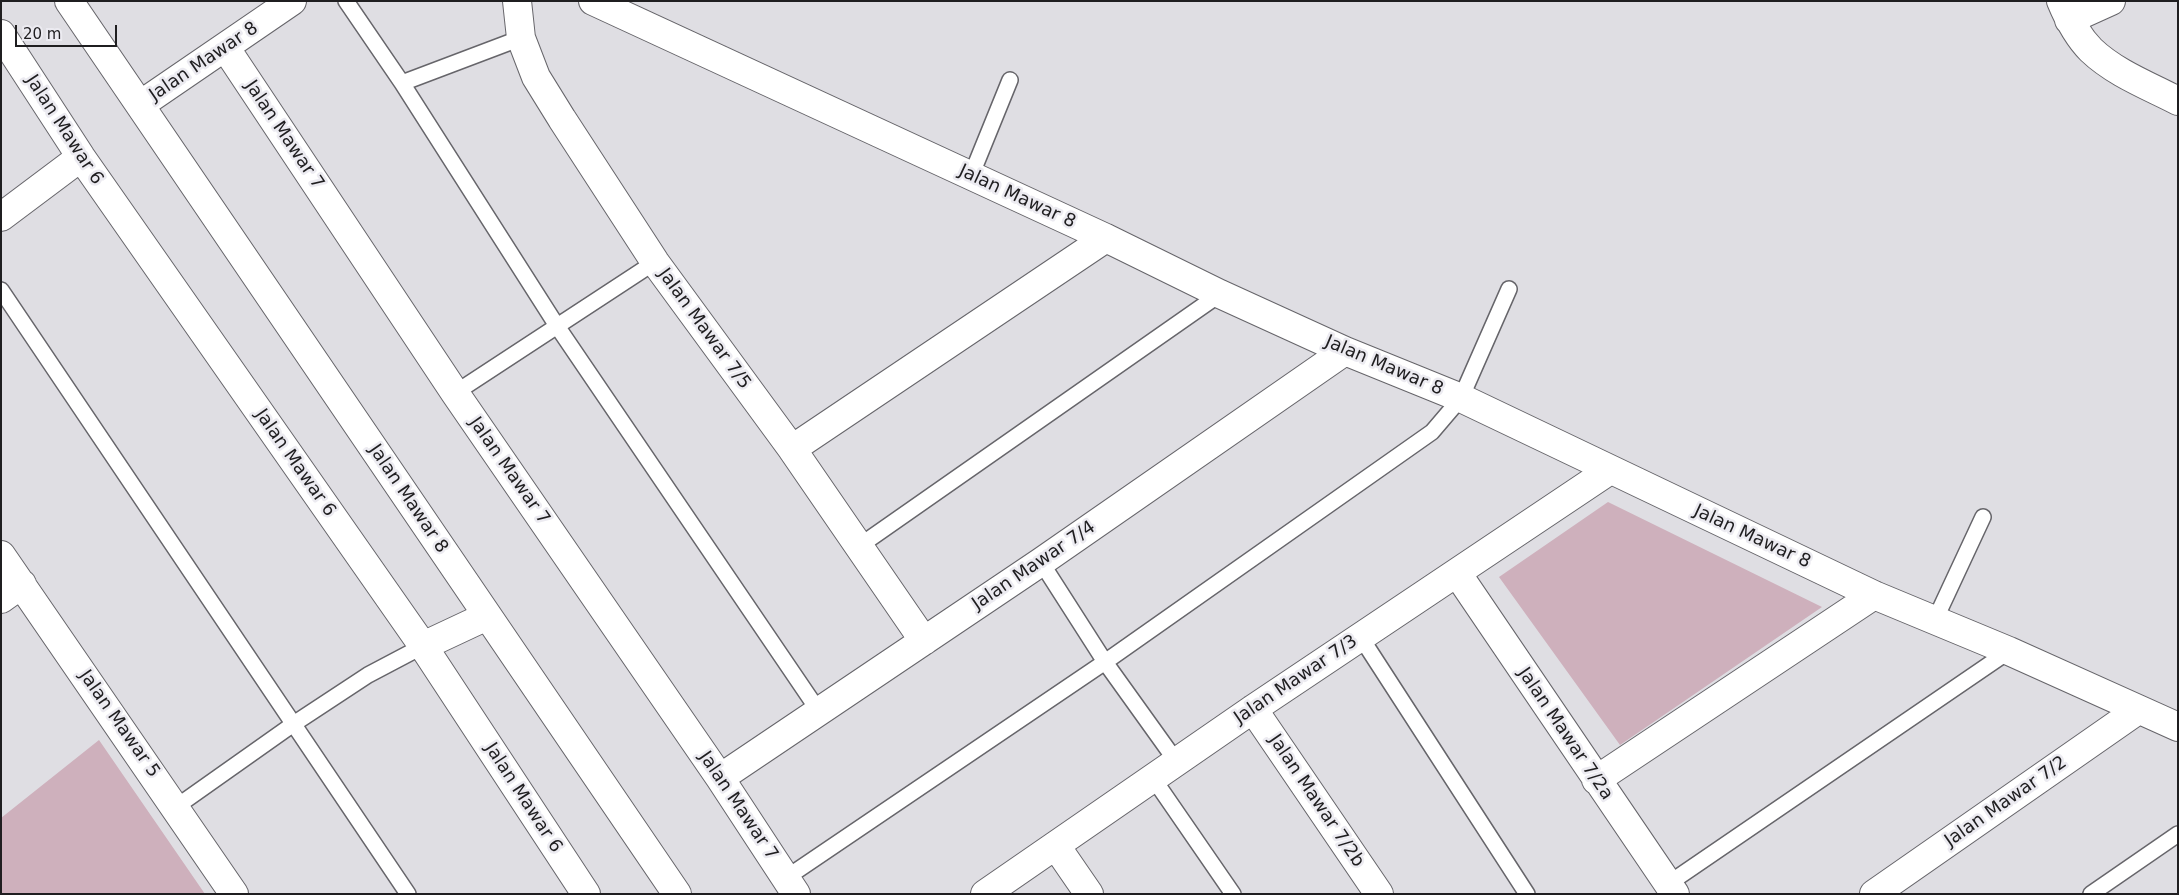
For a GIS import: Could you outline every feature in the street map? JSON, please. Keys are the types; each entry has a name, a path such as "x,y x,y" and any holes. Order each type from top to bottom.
{"street":[{"name":"Jalan Mawar 8","path":"69,1 676,894"},
{"name":"Jalan Mawar 8","path":"140,105 292,1"},
{"name":"Jalan Mawar 7/5","path":"517,1 521,38 536,77 655,262 792,449 924,641"},
{"name":"Jalan Mawar 8","path":"593,1 1106,238 1220,294 1345,351 1461,398 1874,595 2009,651 2178,727"},
{"path":"2111,1 2065,10 2090,50 2113,68 2178,100"},
{"name":"Jalan Mawar 6","path":"1,34 80,157 423,646 586,894"},
{"name":"Jalan Mawar 7","path":"225,47 455,393 720,778 791,886"},
{"path":"1,216 80,157"},
{"path":"792,449 1106,238"},
{"name":"Jalan Mawar 7/4","path":"720,778 818,710 1040,562 1345,351"},
{"name":"Jalan Mawar 7/3","path":"985,894 1360,636 1610,470"},
{"name":"Jalan Mawar 5","path":"1,555 12,591 176,807 234,894"},
{"name":"Jalan Mawar 7/2a","path":"1457,573 1596,780 1672,889"},
{"path":"1596,780 1874,595"},
{"path":"423,646 487,616"},
{"name":"Jalan Mawar 7/2b","path":"1253,709 1379,894"},
{"name":"Jalan Mawar 7/2","path":"1874,894 2138,710"},
{"path":"1056,846 1089,894"}],"lane":[{"path":"346,1 402,83 557,326 818,710"},
{"path":"402,83 521,38"},
{"path":"971,176 1010,80"},
{"path":"455,393 655,262"},
{"path":"1,290 292,725 408,894"},
{"path":"791,886 1432,432 1461,398 1509,290"},
{"path":"858,547 1220,294"},
{"path":"1935,620 1983,517"},
{"path":"1040,562 1105,662 1176,761"},
{"path":"1360,636 1527,894"},
{"path":"176,807 292,725 368,675 423,646"},
{"path":"1672,889 2009,651"},
{"path":"1154,778 1233,894"},
{"path":"2090,894 2178,834"}],"shaded area":[{"path":"1608,502 1822,607 1620,745 1499,577"},
{"path":"99,740 205,894 1,894 1,818"}]}
